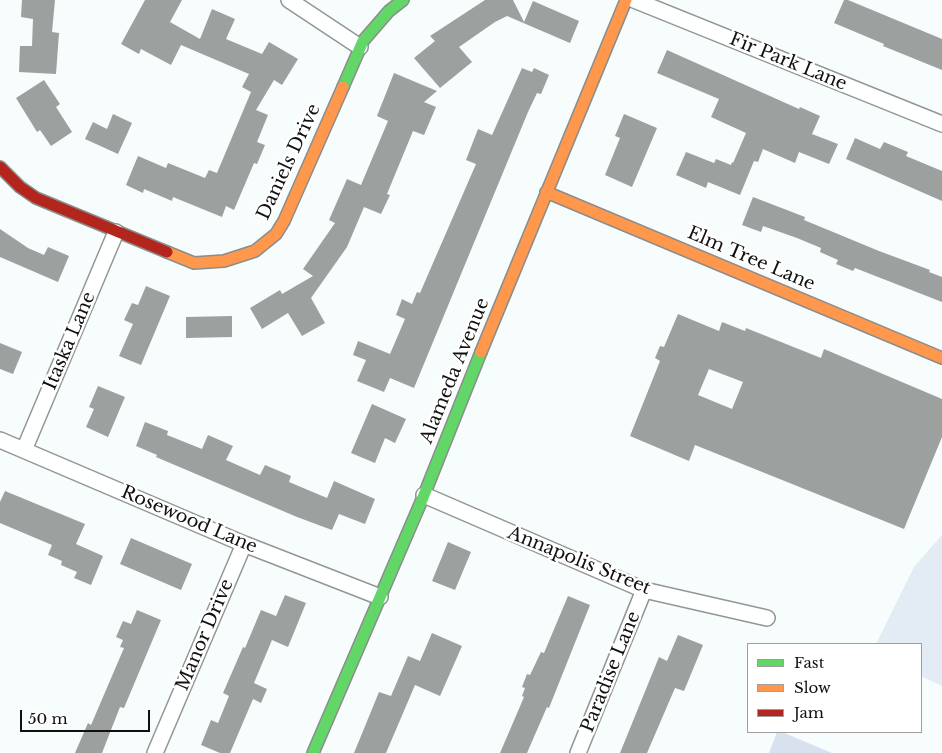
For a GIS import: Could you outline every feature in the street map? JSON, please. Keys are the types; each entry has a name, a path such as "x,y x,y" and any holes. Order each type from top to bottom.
{"street":[{"path":"289,0 360,47"},
{"name":"Daniels Drive","path":"0,167 20,187 36,198 194,262 216,262 240,257 255,251 276,234 294,200 360,47 389,11 404,0"},
{"name":"Alameda Avenue","path":"312,753 424,495 546,192 626,0"},
{"name":"Fir Park Lane","path":"634,0 942,124"},
{"name":"Elm Tree Lane","path":"546,192 942,358"},
{"name":"Itaska Lane","path":"24,450 116,232"},
{"name":"Rosewood Lane","path":"0,440 244,544 380,597"},
{"name":"Annapolis Street","path":"424,495 644,590 768,618"},
{"name":"Manor Drive","path":"154,753 244,544"},
{"name":"Paradise Lane","path":"578,753 644,590"}],"shaded area":[{"path":"942,535 942,686 922,676 922,643 876,643 914,567"},
{"path":"777,733 784,733 832,753 769,753"}],"building":[{"path":"22,0 55,0 52,32 59,33 56,74 19,72 20,46 32,46 33,19 21,17"},
{"path":"145,0 182,0 170,22 200,39 212,9 235,19 226,39 262,54 269,42 298,59 282,85 274,80 256,110 268,115 257,142 265,145 257,164 254,163 234,210 226,206 222,217 173,197 172,201 144,189 143,193 126,185 138,156 166,168 168,163 205,178 209,170 217,173 251,92 242,87 249,74 181,45 171,65 141,49 139,54 121,44"},
{"path":"485,0 513,0 524,22 533,1 579,21 570,43 507,16 459,47 472,62 440,88 414,58 435,41 430,36"},
{"path":"844,0 942,39 942,70 883,46 884,44 834,23"},
{"path":"667,50 799,109 800,107 820,116 812,134 838,144 829,164 799,152 795,163 763,149 758,162 754,161 740,195 708,182 706,188 676,175 686,152 714,163 716,159 731,165 746,133 711,117 719,99 657,73"},
{"path":"522,68 532,72 534,68 549,75 541,94 537,93 528,112 414,388 390,378 384,392 357,381 366,360 353,355 358,341 390,354 405,319 396,315 402,299 412,304 417,292 420,293 476,164 466,160 478,129 492,135"},
{"path":"394,73 437,91 424,102 436,107 424,135 413,131 387,194 390,195 381,214 364,207 347,247 311,298 325,323 302,336 288,313 262,329 250,308 280,290 282,294 313,276 303,269 335,223 329,220 347,179 361,185 388,121 377,116"},
{"path":"44,80 60,104 56,107 72,132 51,146 40,130 37,132 16,98"},
{"path":"113,114 132,123 118,154 85,139 93,122 107,129"},
{"path":"624,114 657,128 632,187 605,175 620,138 615,136"},
{"path":"855,138 880,149 884,142 908,152 906,156 942,171 942,201 846,159"},
{"path":"753,197 805,217 804,220 879,251 930,270 929,272 942,277 942,302 855,268 853,271 836,264 838,260 820,252 821,248 797,238 763,226 761,232 742,225"},
{"path":"0,229 28,248 44,255 48,247 69,256 58,282 0,257"},
{"path":"146,286 170,296 141,365 119,356 133,324 124,320 132,303 138,305"},
{"path":"678,314 719,331 722,322 745,331 746,328 821,358 824,349 942,399 942,437 904,529 695,445 689,461 630,436 660,361 655,358 660,346 664,347","holes":["709,369 743,382 732,409 698,395"]},
{"path":"232,316 232,337 186,338 186,317"},
{"path":"0,343 22,352 13,374 0,369"},
{"path":"98,386 125,397 108,437 86,427 94,409 89,407"},
{"path":"372,404 406,419 395,443 385,438 375,463 351,453"},
{"path":"145,422 168,431 167,435 202,449 208,435 233,446 226,460 260,475 265,465 291,476 289,482 327,498 334,481 375,499 365,524 339,514 332,530 156,457 157,455 136,446"},
{"path":"5,491 85,524 76,544 103,556 91,585 74,578 77,572 61,565 62,561 48,555 52,545 0,523 0,502"},
{"path":"131,538 192,564 181,590 120,564"},
{"path":"448,542 471,552 455,590 432,581"},
{"path":"285,595 306,603 288,647 272,640 254,683 267,689 261,703 253,699 230,753 220,753 201,745 211,720 218,723 229,696 223,693 261,610 276,616"},
{"path":"568,596 590,605 549,708 547,707 527,753 500,753 524,697 522,696 525,688 522,687 527,674 530,675 541,652 544,653"},
{"path":"137,610 161,620 124,708 120,707 102,753 75,753 88,723 91,725 124,648 120,647 123,640 116,637 123,621 131,624"},
{"path":"432,633 462,646 440,696 415,685 386,753 354,753 379,692 391,696 408,656 420,661"},
{"path":"678,635 703,645 684,691 675,688 647,753 620,753 659,657 667,661"}],"traffic: fast":[{"path":"343,87 363,41 389,11 403,0"},
{"path":"313,753 424,495 481,352"}],"traffic: slow":[{"path":"481,352 626,0"},
{"path":"167,252 194,263 224,261 255,251 276,234 284,221 343,87"},
{"path":"546,192 942,358"}],"traffic: jam":[{"path":"0,167 20,187 36,198 167,252"}]}
